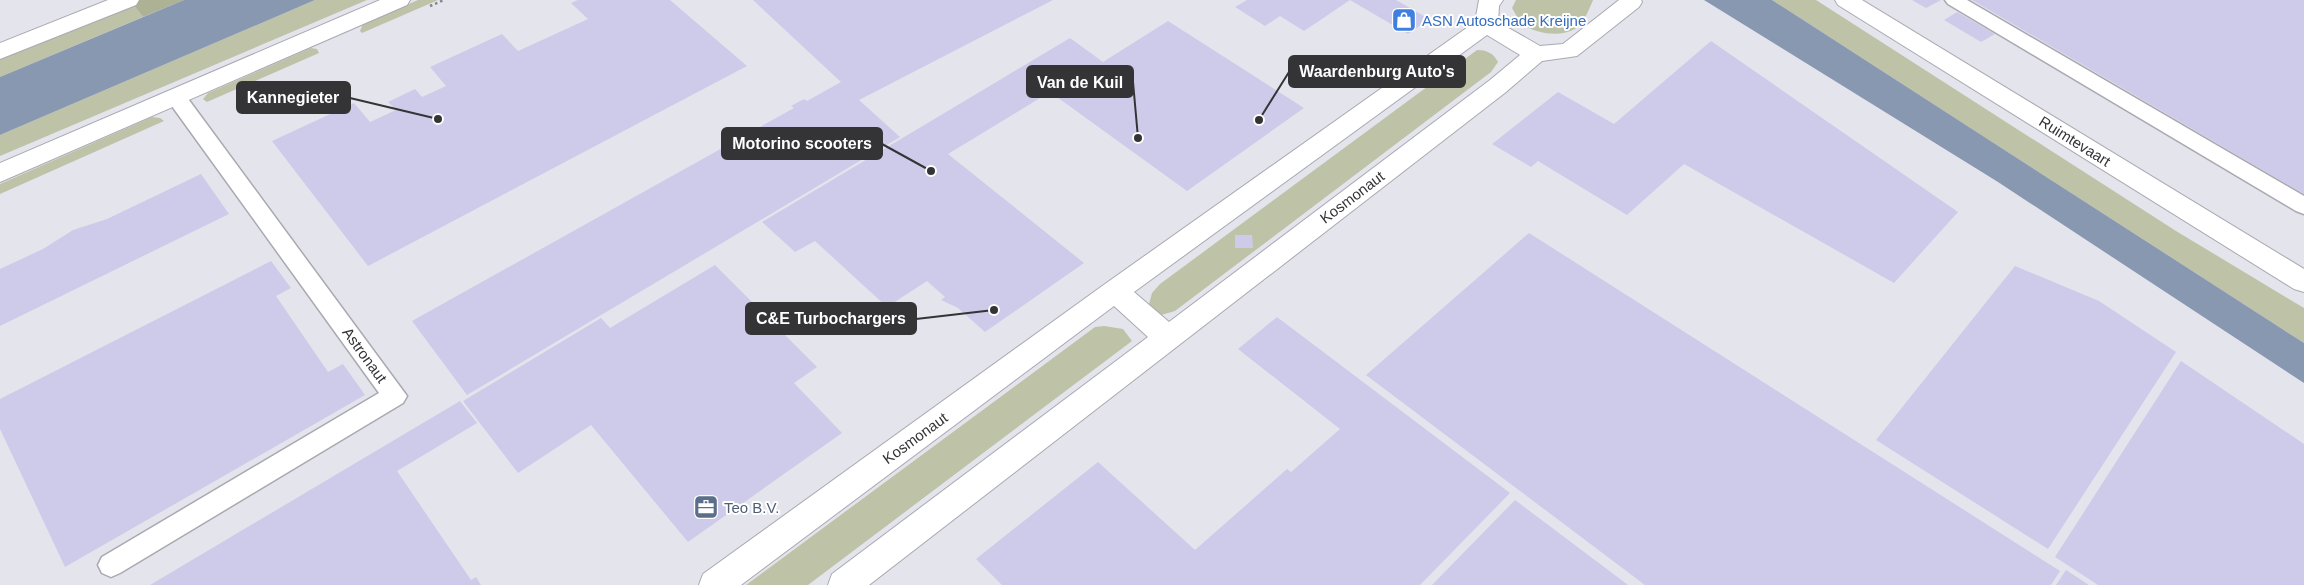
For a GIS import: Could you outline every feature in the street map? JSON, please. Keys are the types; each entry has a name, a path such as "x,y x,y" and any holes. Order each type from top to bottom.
{"street":[{"path":"0,52 128,0"},
{"path":"0,173 399,0"},
{"path":"1536,54 1569,51 1631,2 1630,0"},
{"name":"Ruimtevaart","path":"1846,0 2304,282"},
{"name":"Kosmonaut","path":"716,585 1489,12 1536,54 1498,86 1166,337 844,585"},
{"path":"1115,291 1166,337"}],"lane":[{"path":"1954,0 2304,206"},
{"name":"Astronaut","path":"111,565 395,396 176,97"}],"green space":[{"path":"140,0 184,0 143,17 132,3"},
{"path":"315,0 367,0 0,156 0,135"},
{"path":"418,0 438,0 362,33 360,31 363,24"},
{"path":"1516,0 1593,0 1586,16 1578,27 1563,33 1550,34 1531,29 1518,18 1512,8"},
{"path":"1772,0 1816,0 2176,231 2304,308 2304,343"},
{"path":"132,3 143,17 0,77 0,57"},
{"path":"311,48 317,49 319,53 207,102 203,99 208,93"},
{"path":"1477,50 1489,53 1498,62 1491,72 1175,311 1161,315 1149,304 1152,293 1160,284"},
{"path":"152,117 160,118 164,121 0,194 0,184"},
{"path":"1104,326 1123,329 1132,341 808,585 746,585 1095,327"}],"water":[{"path":"184,0 315,0 0,135 0,77"},
{"path":"1704,0 1772,0 2304,343 2304,383 1998,182"}],"building":[{"path":"578,0 670,0 747,66 368,266 272,141 354,103 370,122 396,110 388,102 415,89 422,97 446,86 430,67 502,34 518,51 588,19 571,3"},
{"path":"753,0 1053,0 859,100 900,137 467,395 412,321 794,108 791,106 804,99 807,101 841,82"},
{"path":"1247,0 1350,0 1304,31 1280,16 1265,26 1235,7"},
{"path":"1350,0 1396,0 1429,19 1408,34"},
{"path":"1912,0 1941,0 1926,8"},
{"path":"1972,0 2304,0 2304,194"},
{"path":"1957,12 1995,34 1981,42 1944,20"},
{"path":"1168,21 1304,108 1187,191 1050,92 948,154 1084,263 985,332 958,308 941,300 945,297 927,281 887,307 815,241 795,252 762,222 1070,38 1103,62"},
{"path":"1711,41 1958,212 1894,283 1684,164 1627,215 1538,161 1531,167 1492,144 1558,92 1614,124"},
{"path":"201,174 229,214 0,326 0,269 43,249 73,230 107,219"},
{"path":"1529,233 2060,571 2051,585 1645,585 1366,375"},
{"path":"1235,235 1252,235 1253,248 1235,248"},
{"path":"271,261 291,288 276,296 328,372 343,364 365,395 65,567 0,429 0,399"},
{"path":"715,265 817,367 794,383 842,433 688,542 591,425 518,473 463,401 601,318 610,328"},
{"path":"2015,266 2099,301 2176,352 2048,549 1876,440"},
{"path":"1277,317 1510,493 1420,585 1002,585 976,559 1098,462 1195,550 1287,469 1291,472 1340,429 1238,349"},
{"path":"2181,361 2304,444 2304,585 2098,585 2055,557"},
{"path":"460,401 477,423 397,471 471,580 476,577 481,585 150,585"},
{"path":"1515,500 1628,585 1432,585"},
{"path":"2066,570 2089,585 2056,585"}],"place":[{"name":"ASN Autoschade Kreijne","path":"1404,20"},
{"name":"Kannegieter","path":"438,119"},
{"name":"Waardenburg Auto's","path":"1259,120"},
{"name":"Van de Kuil","path":"1138,138"},
{"name":"Motorino scooters","path":"931,171"},
{"name":"C&E Turbochargers","path":"994,310"},
{"name":"Teo B.V.","path":"706,507"}]}
